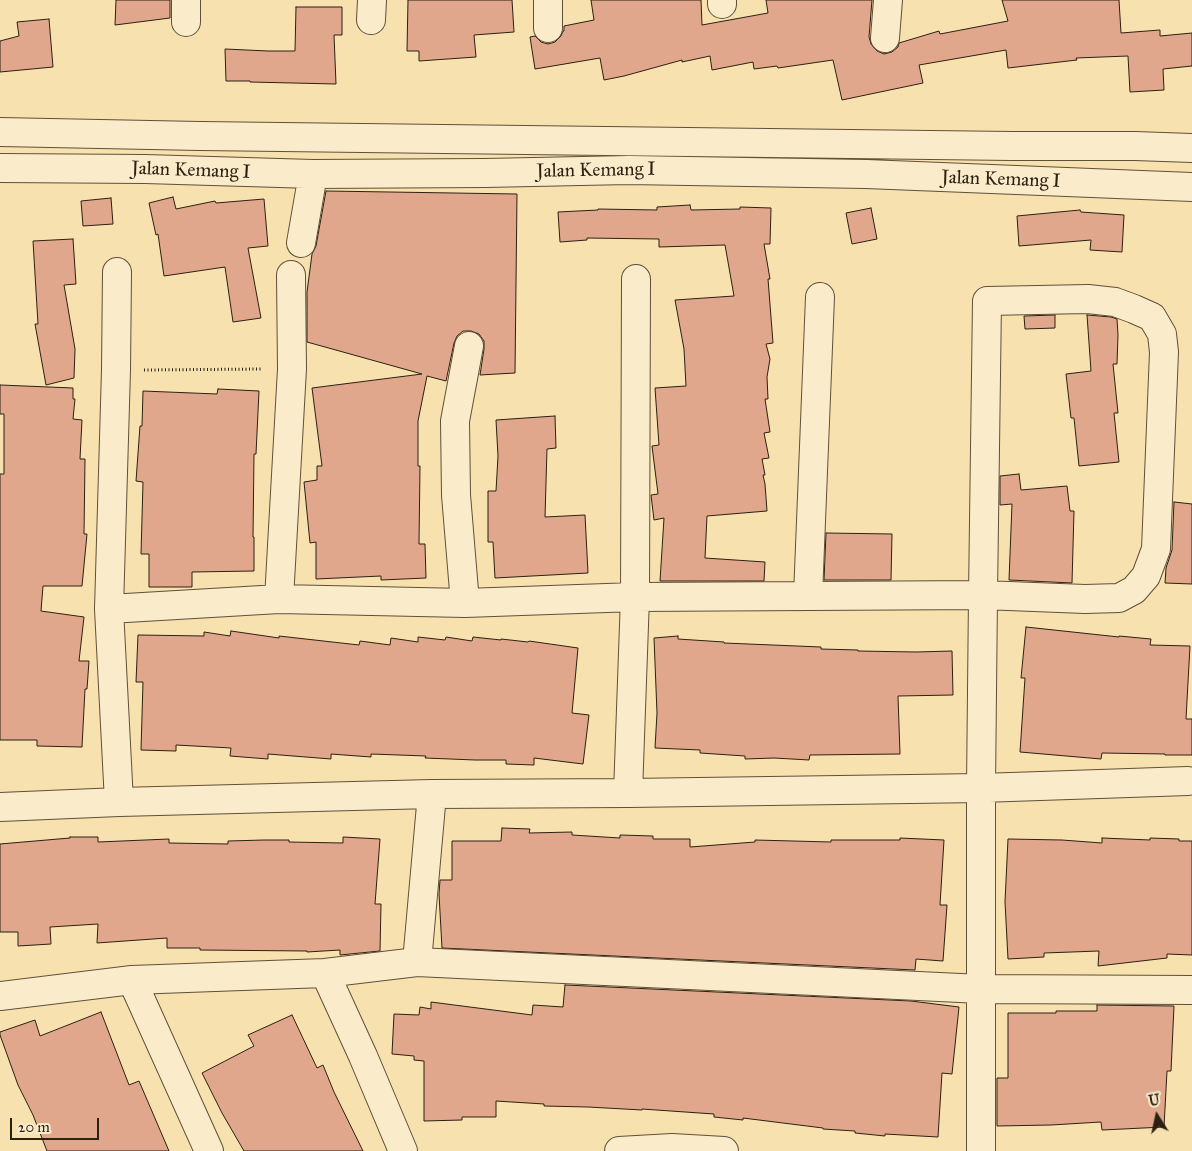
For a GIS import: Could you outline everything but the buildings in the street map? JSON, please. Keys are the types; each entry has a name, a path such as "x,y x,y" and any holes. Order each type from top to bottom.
{"street":[{"path":"548,0 548,28"},
{"path":"885,38 888,0"},
{"name":"Jalan Kemang I","path":"0,132 1192,148"},
{"name":"Jalan Kemang I","path":"0,168 144,169 313,174 648,170 866,174 1192,187"},
{"path":"301,242 313,174"},
{"path":"118,272 109,609 119,802"},
{"path":"279,599 292,369 290,275"},
{"path":"628,793 635,597 636,279"},
{"path":"808,596 820,297"},
{"path":"109,609 279,599 465,603 635,597 983,596 1119,598 1134,590 1146,576 1156,548 1164,352 1162,334 1152,317 1115,302 1088,298 987,302 983,596 981,788 981,1151"},
{"path":"461,389 455,421 456,494 465,603"},
{"path":"0,807 432,794 981,788 1188,781"},
{"path":"417,962 432,794"},
{"path":"0,996 132,980 325,973 417,962 981,989 1192,990"},
{"path":"325,973 403,1151"},
{"path":"132,980 209,1151"},
{"path":"619,1151 672,1148 724,1151"}],"path":[{"path":"116,370 292,369"}]}
